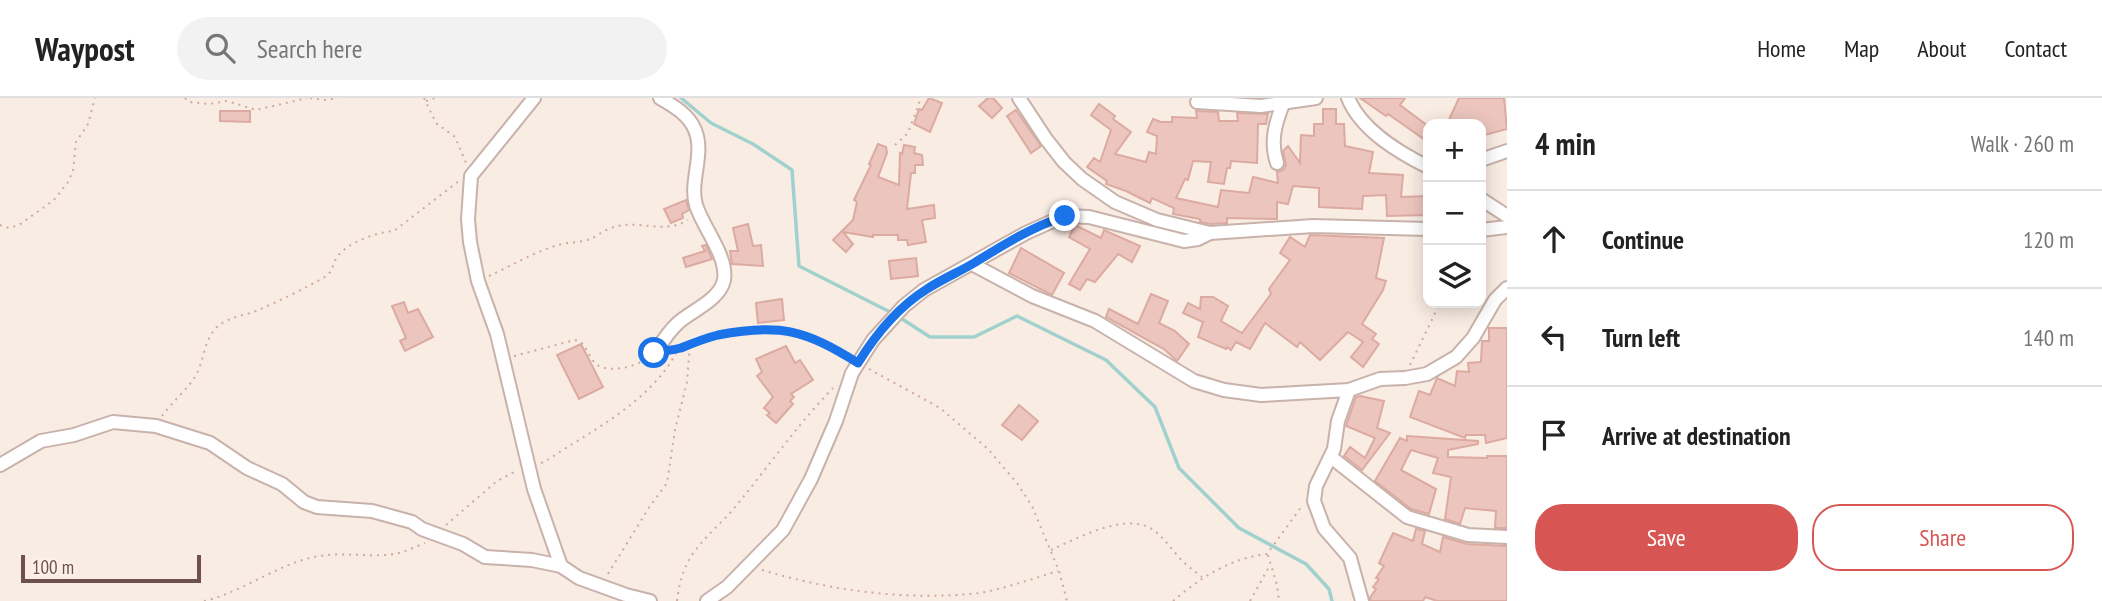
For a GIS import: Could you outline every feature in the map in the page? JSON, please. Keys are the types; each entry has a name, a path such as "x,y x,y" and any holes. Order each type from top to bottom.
{"street":[{"path":"534,98 471,176 468,219 478,281 497,334 528,465 561,566"},
{"path":"654,353 668,333 716,293 724,280 712,237 699,213 694,195 699,159 696,130 685,114 660,98"},
{"path":"1019,98 1064,162 1115,202 1157,220 1210,233 1313,226 1423,229"},
{"path":"1197,102 1242,106 1283,104 1317,98"},
{"path":"1348,98 1354,112 1367,126 1423,164"},
{"path":"1277,163 1273,145 1276,121 1283,104"},
{"path":"1486,158 1507,151"},
{"path":"1486,202 1507,216"},
{"path":"707,601 727,587 783,530 798,506 836,421 852,373 887,324 925,290 1026,233 1065,216 1089,217 1184,241 1198,239 1210,233"},
{"path":"1486,229 1507,227"},
{"path":"972,264 1032,296 1080,313 1194,381 1224,390 1261,395 1349,390 1380,379 1427,374 1455,357 1473,338 1495,300 1507,288"},
{"path":"1349,390 1338,422 1331,457 1316,486 1314,501 1324,528 1350,558 1362,601"},
{"path":"0,465 41,441 74,435 113,422 156,426 209,443 247,468 282,484 304,502 338,510 372,511 412,522 463,544 485,557 532,559 561,566 579,578 650,601"},
{"path":"1331,457 1407,517 1468,535 1507,537"}],"path":[{"path":"0,225 9,228 19,225 54,200 68,182 73,171 76,142 88,124 95,98"},
{"path":"185,98 194,103 227,101 256,110 292,100 338,98"},
{"path":"239,104 242,98"},
{"path":"156,426 178,395 196,376 205,345 220,324 292,295 326,277 334,269 342,252 361,240 386,231 394,231 445,191 471,176 455,137 436,123 425,100 435,98"},
{"path":"895,145 908,133 922,98"},
{"path":"478,281 544,250 592,239 614,226 674,227 699,213"},
{"path":"1405,378 1438,308"},
{"path":"503,359 575,340 581,342 594,363 601,367 630,368 654,353 678,349 716,335 752,329 789,330 834,348 940,408 988,449 1017,483 1032,506 1059,571 1067,601"},
{"path":"600,586 667,483 687,382 690,344"},
{"path":"204,601 222,597 282,568 311,558 332,554 396,554 439,535 497,481 528,465 546,461 644,394 670,364 678,349"},
{"path":"677,601 679,584 693,553 731,513 796,429 833,387"},
{"path":"1173,601 1202,578 1235,560 1268,554 1298,509 1306,502 1314,501"},
{"path":"1050,551 1086,534 1123,523 1139,524 1161,537 1177,556 1202,578"},
{"path":"1268,554 1278,585 1279,601"},
{"path":"1250,601 1270,564"},
{"path":"748,565 817,586 871,596 930,599 980,593 1059,571"}],"building":[{"path":"929,98 942,103 930,132 914,124 919,109 922,110"},
{"path":"988,98 993,98 1002,108 992,118 979,106"},
{"path":"1360,98 1405,98 1400,105 1423,122 1423,138 1388,114 1386,116"},
{"path":"1459,98 1504,98 1507,129 1486,135 1486,119 1449,119"},
{"path":"1099,104 1115,116 1113,119 1131,132 1115,154 1146,162 1149,152 1156,154 1157,136 1147,132 1153,119 1172,122 1172,117 1197,118 1196,111 1218,112 1219,121 1238,121 1237,113 1268,114 1266,124 1258,124 1257,163 1231,161 1224,184 1208,182 1211,162 1193,161 1188,180 1185,179 1176,198 1218,207 1221,190 1249,193 1253,177 1278,183 1277,172 1283,170 1286,165 1283,151 1288,146 1300,163 1301,135 1314,136 1314,124 1323,124 1323,109 1336,109 1336,124 1344,124 1345,146 1373,152 1369,173 1403,175 1401,197 1423,196 1423,215 1387,216 1386,195 1363,196 1362,209 1319,207 1319,188 1293,186 1288,204 1277,202 1277,219 1227,218 1227,223 1211,224 1173,214 1174,208 1152,198 1150,203 1106,184 1107,181 1087,167 1094,158 1100,162 1111,130 1091,115"},
{"path":"1016,110 1041,146 1031,153 1007,116"},
{"path":"220,111 250,111 250,122 220,121"},
{"path":"878,144 886,147 887,153 878,177 899,185 900,153 902,154 904,145 915,147 914,153 922,155 923,165 915,165 915,173 911,173 907,209 934,205 935,218 922,220 926,242 908,245 907,240 898,240 898,235 873,237 843,232 853,244 846,252 833,240 853,220 857,202 854,200"},
{"path":"686,200 689,210 682,214 683,218 671,223 664,209"},
{"path":"748,224 753,246 761,245 763,266 732,264 730,251 738,251 733,228"},
{"path":"1075,225 1101,238 1104,230 1140,246 1132,262 1118,254 1095,282 1087,279 1080,290 1069,284 1090,249 1069,237"},
{"path":"1310,235 1384,238 1376,278 1386,281 1362,324 1376,334 1372,339 1379,344 1363,367 1351,357 1363,342 1348,332 1320,360 1300,342 1297,347 1265,323 1250,349 1236,342 1231,350 1227,347 1226,349 1198,337 1203,322 1183,313 1188,303 1200,309 1201,297 1213,297 1228,306 1221,321 1242,333 1271,294 1269,289 1290,260 1280,253 1290,237 1305,247"},
{"path":"706,245 712,259 686,267 683,258 705,251 702,246"},
{"path":"1021,248 1064,273 1052,295 1009,273"},
{"path":"916,258 918,276 891,279 889,261"},
{"path":"1151,294 1168,301 1159,323 1175,331 1189,344 1177,361 1164,349 1106,317 1109,309 1138,324"},
{"path":"782,299 784,320 758,323 756,303"},
{"path":"404,302 408,313 418,309 433,337 405,351 400,341 406,338 392,306"},
{"path":"1489,328 1507,328 1507,438 1486,443 1485,435 1466,435 1465,438 1410,417 1419,391 1430,395 1437,378 1455,386 1457,371 1469,372 1468,363 1481,362 1482,341 1489,341"},
{"path":"581,344 603,387 579,399 557,355"},
{"path":"786,346 795,363 800,360 813,380 791,394 794,397 790,401 793,404 776,423 764,408 773,397 757,376 762,372 756,359"},
{"path":"1356,397 1384,401 1377,428 1390,433 1362,470 1344,456 1350,447 1365,458 1375,438 1346,426"},
{"path":"1019,405 1038,421 1022,440 1002,425"},
{"path":"1407,436 1478,441 1478,444 1448,450 1448,457 1507,456 1507,528 1495,528 1496,511 1465,508 1460,524 1445,519 1451,477 1433,473 1438,458 1411,450 1401,470 1436,489 1429,514 1411,509 1375,481 1400,438 1407,441"},
{"path":"1416,529 1425,531 1422,544 1440,552 1443,537 1467,544 1507,546 1507,601 1437,601 1425,597 1423,601 1371,601 1376,589 1373,587 1379,579 1376,578 1384,566 1379,563 1393,533 1413,541"}],"waterway":[{"path":"681,98 711,123 753,144 792,170 799,266 892,313"},
{"path":"899,317 930,337 974,337 1017,316 1106,360 1155,407 1179,468 1239,528 1306,564 1329,589 1332,601"}],"route":[{"path":"654,353 678,349 716,335 752,329 789,330 807,335 858,363 887,324 925,290 1026,233 1065,216"}]}
